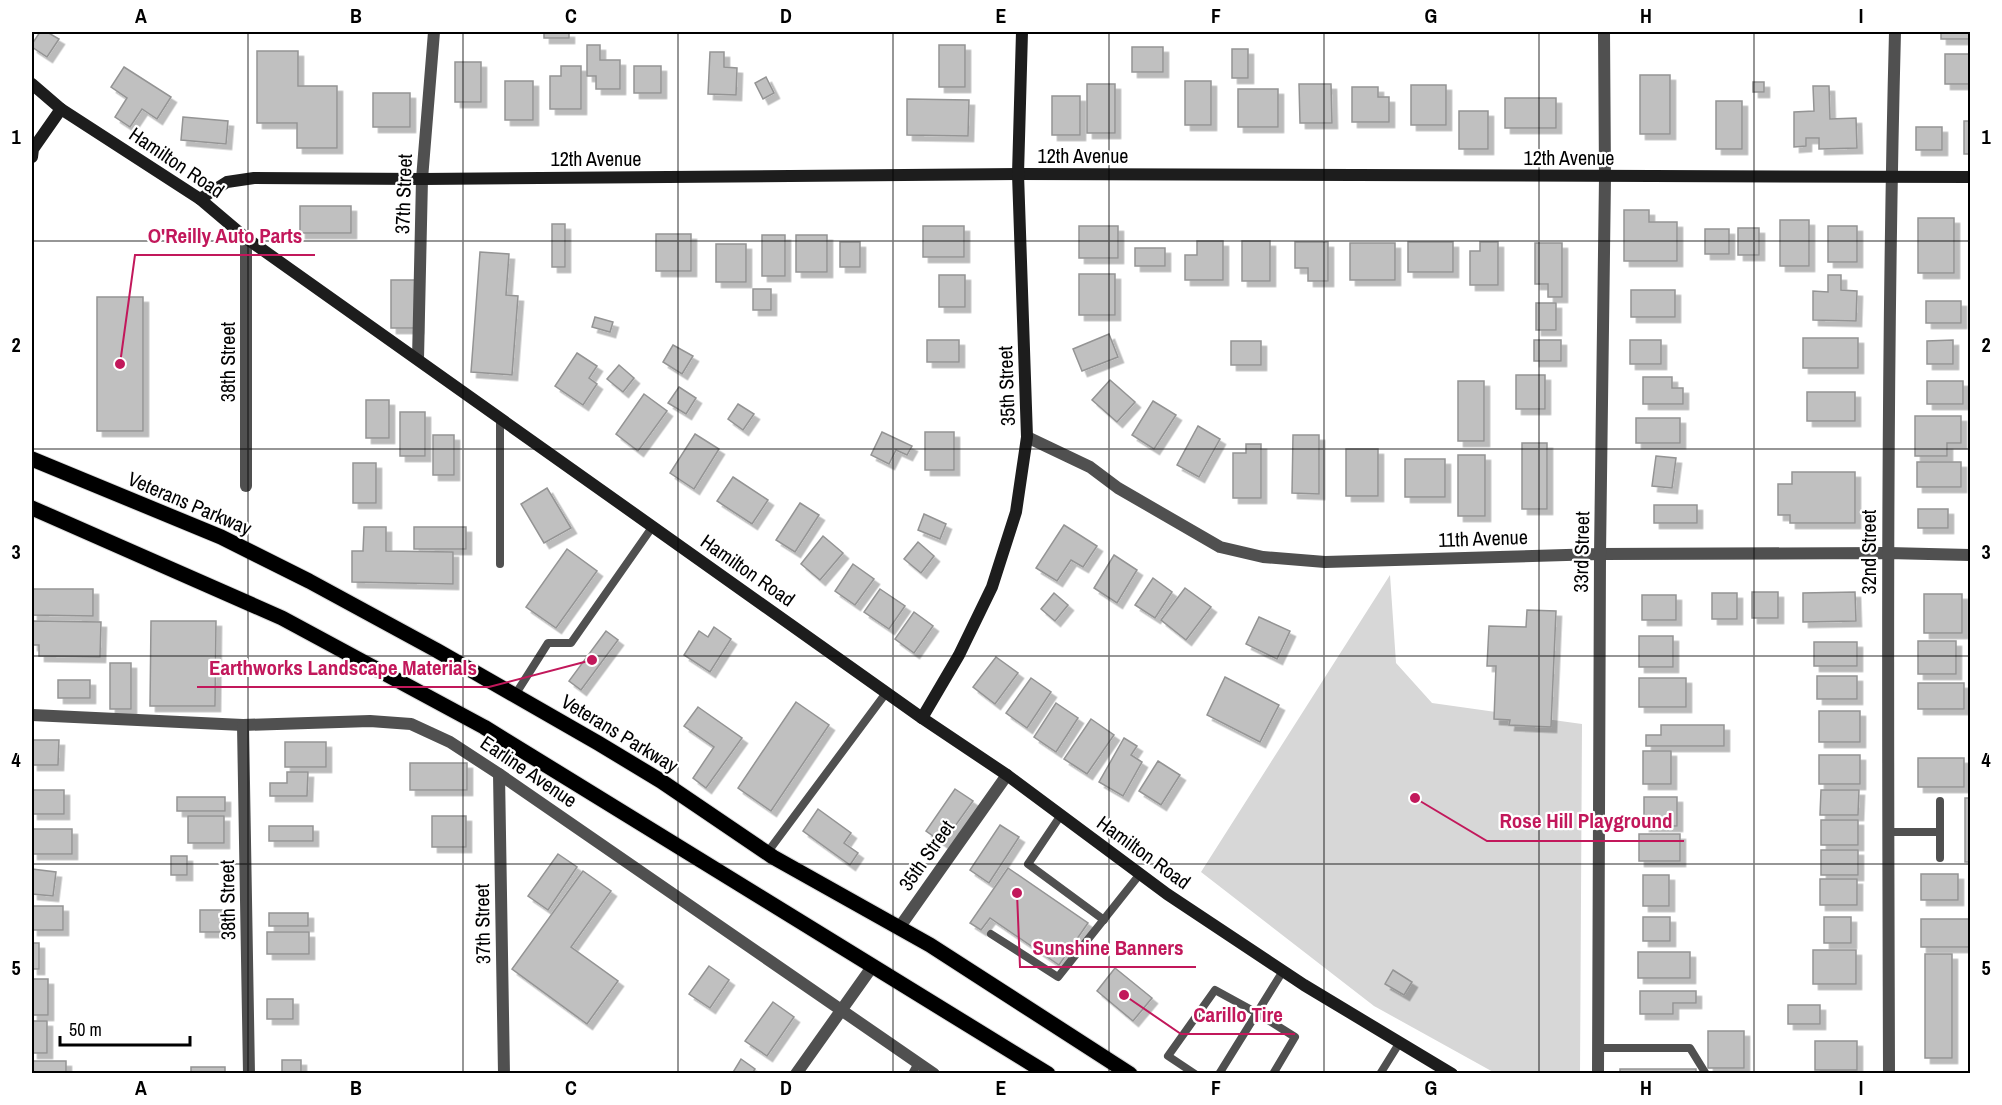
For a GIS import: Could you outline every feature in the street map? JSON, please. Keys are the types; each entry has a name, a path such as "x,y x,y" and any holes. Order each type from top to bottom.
{"main road":[{"name":"Veterans Parkway","path":"32,459 221,537 309,581 514,695 662,781 768,853 930,945 1130,1074"},
{"path":"32,508 282,618 474,722 1048,1074"}],"street":[{"name":"37th Street","path":"418,359 422,179 434,32"},
{"name":"35th Street","path":"922,718 959,655 992,587 1016,512 1027,437 1018,174 1022,32"},
{"name":"33rd Street","path":"1598,1074 1600,554 1605,177 1604,32"},
{"name":"32nd Street","path":"1889,1074 1888,553 1894,32"},
{"name":"Hamilton Road","path":"32,84 61,109 200,199 246,238 886,693 1006,775 1167,894 1283,971 1447,1072"},
{"path":"32,157 33,149 61,109"},
{"name":"12th Avenue","path":"200,199 227,182 254,178 422,179 1018,174 1971,177"},
{"name":"38th Street","path":"246,238 246,486"},
{"name":"11th Avenue","path":"1027,437 1090,467 1118,488 1220,547 1263,557 1325,562 1600,554 1971,555"},
{"name":"Earline Avenue","path":"32,715 243,725 370,722 411,724 450,742 500,774 841,1011 915,1068 934,1074"},
{"name":"38th Street","path":"243,725 249,1074"},
{"name":"37th Street","path":"500,774 504,1074"},
{"name":"35th Street","path":"899,928 1006,775"},
{"path":"796,1074 872,967"}],"lane":[{"path":"500,417 500,564"},
{"path":"514,695 548,644 571,643 653,526"},
{"path":"768,853 886,693"},
{"path":"1940,801 1940,858"},
{"path":"1061,816 1028,864 1104,920"},
{"path":"1888,832 1940,832"},
{"path":"991,934 1058,977 1140,874"},
{"path":"1219,1074 1283,971"},
{"path":"1195,1074 1168,1056 1215,990 1295,1037 1273,1074"},
{"path":"1380,1074 1400,1042"},
{"path":"1598,1048 1690,1048 1706,1074"}],"shaded area":[{"path":"1390,575 1396,663 1432,703 1582,724 1580,1073 1495,1073 1374,1006 1201,872"}],"building":[{"path":"40,32 47,32 59,39 47,57 32,47"},
{"path":"544,32 569,32 569,38 544,38"},
{"path":"1941,32 1970,32 1970,39 1941,39"},
{"path":"587,45 600,45 600,60 620,60 620,89 596,89 596,76 587,76"},
{"path":"939,45 965,45 965,87 939,87"},
{"path":"1132,47 1163,47 1163,72 1132,72"},
{"path":"1232,49 1248,49 1248,78 1232,78"},
{"path":"257,51 298,51 298,86 337,86 337,148 297,148 297,123 257,123"},
{"path":"710,52 724,52 724,67 737,68 736,95 708,94"},
{"path":"1945,54 1970,54 1970,84 1945,84"},
{"path":"455,62 481,62 481,102 455,102"},
{"path":"561,66 581,66 581,109 550,109 550,76 561,76"},
{"path":"634,66 661,66 661,93 634,93"},
{"path":"124,67 171,97 157,119 142,109 130,127 115,117 127,98 111,87"},
{"path":"1640,75 1670,75 1670,134 1640,134"},
{"path":"766,77 774,93 763,99 755,83"},
{"path":"505,81 533,81 533,120 505,120"},
{"path":"1185,81 1211,81 1211,125 1185,125"},
{"path":"1753,82 1764,82 1764,92 1753,92"},
{"path":"1087,84 1115,84 1115,133 1087,133"},
{"path":"1299,84 1331,84 1332,123 1300,123"},
{"path":"1411,85 1446,85 1446,125 1411,125"},
{"path":"1813,86 1829,86 1830,119 1856,118 1857,148 1819,149 1819,138 1806,138 1806,146 1794,147 1794,112 1814,111"},
{"path":"1352,87 1378,87 1378,97 1389,97 1389,122 1352,122"},
{"path":"1238,89 1278,89 1278,127 1238,127"},
{"path":"373,93 410,93 410,127 373,127"},
{"path":"1052,96 1080,96 1080,135 1052,135"},
{"path":"1505,98 1556,98 1556,128 1505,128"},
{"path":"907,99 969,100 968,136 907,135"},
{"path":"1716,101 1742,101 1742,149 1716,149"},
{"path":"1459,111 1488,111 1488,149 1459,149"},
{"path":"183,117 228,121 226,144 181,140"},
{"path":"1964,121 1970,121 1970,154 1964,154"},
{"path":"1916,127 1942,127 1942,150 1916,150"},
{"path":"300,206 351,206 351,233 300,233"},
{"path":"1624,210 1649,210 1649,222 1677,222 1677,261 1624,261"},
{"path":"1918,218 1954,218 1954,273 1918,273"},
{"path":"1780,220 1809,220 1809,266 1780,266"},
{"path":"552,224 565,224 565,267 552,267"},
{"path":"923,226 964,226 964,257 923,257"},
{"path":"1079,226 1118,226 1118,258 1079,258"},
{"path":"1828,226 1857,226 1857,262 1828,262"},
{"path":"1738,228 1759,228 1759,255 1738,255"},
{"path":"1705,229 1729,229 1729,254 1705,254"},
{"path":"656,234 691,234 691,271 656,271"},
{"path":"762,235 785,235 785,276 762,276"},
{"path":"796,235 827,235 827,272 796,272"},
{"path":"1197,241 1223,241 1223,280 1185,280 1185,255 1197,255"},
{"path":"1242,241 1270,241 1270,281 1242,281"},
{"path":"840,242 860,242 860,267 840,267"},
{"path":"1295,242 1328,242 1328,281 1308,281 1308,268 1295,268"},
{"path":"1408,242 1453,242 1453,272 1408,272"},
{"path":"1480,242 1498,242 1498,285 1470,285 1470,251 1480,251"},
{"path":"1350,243 1395,243 1395,280 1350,280"},
{"path":"1535,243 1562,243 1562,297 1548,297 1548,284 1535,284"},
{"path":"716,244 746,244 746,282 716,282"},
{"path":"1135,248 1165,248 1165,266 1135,266"},
{"path":"480,252 509,254 506,295 518,296 512,375 471,372"},
{"path":"1079,274 1115,274 1115,315 1079,315"},
{"path":"939,275 965,275 965,307 939,307"},
{"path":"1828,275 1841,275 1841,290 1857,291 1856,321 1813,320 1813,291 1828,292"},
{"path":"391,280 418,280 418,328 391,328"},
{"path":"753,289 771,289 771,310 753,310"},
{"path":"1631,290 1675,290 1675,317 1631,317"},
{"path":"97,297 143,297 143,431 97,431"},
{"path":"1926,301 1961,301 1961,323 1926,323"},
{"path":"1536,303 1556,303 1556,330 1536,330"},
{"path":"595,317 613,322 610,332 592,327"},
{"path":"1109,334 1118,357 1082,371 1073,349"},
{"path":"1803,338 1858,338 1858,368 1803,368"},
{"path":"927,340 959,340 959,362 927,362"},
{"path":"1534,340 1561,340 1561,361 1534,361"},
{"path":"1630,340 1661,340 1661,364 1630,364"},
{"path":"1953,340 1953,364 1927,364 1927,341"},
{"path":"1231,341 1261,341 1261,365 1231,365"},
{"path":"673,345 693,356 682,374 663,362"},
{"path":"577,353 597,366 589,378 597,384 583,405 555,386"},
{"path":"619,365 634,378 623,392 607,379"},
{"path":"1516,375 1545,375 1545,409 1516,409"},
{"path":"1643,377 1672,377 1672,388 1683,388 1683,404 1643,404"},
{"path":"1110,380 1135,402 1117,422 1092,400"},
{"path":"1458,381 1484,381 1484,441 1458,441"},
{"path":"1927,381 1963,381 1963,404 1927,404"},
{"path":"679,387 696,398 686,414 668,403"},
{"path":"1807,392 1855,392 1855,421 1807,421"},
{"path":"644,394 667,411 638,451 616,434"},
{"path":"366,400 389,400 389,438 366,438"},
{"path":"1153,401 1176,415 1154,449 1132,435"},
{"path":"738,404 754,414 743,430 728,419"},
{"path":"400,412 425,412 425,456 400,456"},
{"path":"1915,416 1961,416 1961,443 1947,443 1947,456 1915,456"},
{"path":"1636,418 1680,418 1680,443 1636,443"},
{"path":"1198,426 1220,439 1199,477 1177,465"},
{"path":"882,432 912,446 907,455 896,450 889,464 871,455"},
{"path":"925,432 954,432 954,470 925,470"},
{"path":"695,434 719,449 694,489 670,473"},
{"path":"433,435 454,435 454,475 433,475"},
{"path":"1293,435 1319,435 1319,494 1292,493"},
{"path":"1522,443 1547,443 1547,509 1522,509"},
{"path":"1246,444 1261,444 1261,498 1233,498 1233,453 1246,453"},
{"path":"1346,449 1378,449 1378,496 1346,496"},
{"path":"1458,455 1485,455 1485,516 1458,516"},
{"path":"1656,456 1676,458 1672,488 1652,486"},
{"path":"1405,459 1445,459 1445,497 1405,497"},
{"path":"1917,462 1961,462 1961,487 1917,487"},
{"path":"353,463 376,463 376,503 353,503"},
{"path":"1792,472 1855,472 1855,523 1790,523 1790,515 1778,515 1778,484 1792,484"},
{"path":"733,477 768,500 752,524 717,501"},
{"path":"547,488 571,528 544,543 521,504"},
{"path":"800,503 819,515 795,552 776,540"},
{"path":"1654,505 1697,505 1697,523 1654,523"},
{"path":"1918,509 1948,509 1948,528 1918,528"},
{"path":"924,514 946,524 940,539 918,530"},
{"path":"1064,525 1097,546 1083,567 1071,560 1057,581 1036,568"},
{"path":"364,527 386,527 386,551 453,552 453,584 352,582 352,551 363,551"},
{"path":"414,527 466,527 466,549 414,549"},
{"path":"823,536 843,553 820,580 801,564"},
{"path":"918,542 934,556 921,573 904,559"},
{"path":"567,549 597,571 556,628 526,607"},
{"path":"1114,555 1137,570 1117,603 1094,588"},
{"path":"853,564 874,579 855,605 835,591"},
{"path":"1153,578 1172,592 1155,618 1135,605"},
{"path":"1185,588 1211,607 1186,640 1161,620"},
{"path":"32,589 93,589 93,616 32,615"},
{"path":"880,589 905,606 889,629 864,612"},
{"path":"1752,592 1778,592 1778,618 1752,618"},
{"path":"1855,592 1856,621 1803,622 1803,593"},
{"path":"1054,593 1068,605 1055,621 1041,609"},
{"path":"1712,593 1737,593 1737,619 1712,619"},
{"path":"1924,594 1962,594 1962,633 1924,633"},
{"path":"1642,595 1676,595 1676,620 1642,620"},
{"path":"1527,610 1556,611 1551,727 1509,725 1510,720 1494,719 1496,666 1487,666 1489,626 1526,627"},
{"path":"914,612 933,626 914,653 895,639"},
{"path":"1259,617 1290,631 1277,659 1246,644"},
{"path":"32,621 101,622 100,657 39,656 39,645 32,645"},
{"path":"151,621 216,621 215,706 150,706"},
{"path":"714,627 731,639 710,672 684,655 699,631 708,637"},
{"path":"606,631 618,640 581,690 569,681"},
{"path":"1639,636 1673,636 1673,667 1639,667"},
{"path":"1918,641 1956,641 1956,674 1918,674"},
{"path":"1814,642 1857,642 1857,666 1814,666"},
{"path":"996,657 1018,673 995,704 973,687"},
{"path":"110,663 131,663 131,709 110,709"},
{"path":"1817,676 1857,676 1857,699 1817,699"},
{"path":"1225,677 1279,705 1260,742 1207,715"},
{"path":"1031,678 1051,692 1027,728 1006,713"},
{"path":"1639,678 1686,678 1686,707 1639,707"},
{"path":"58,680 90,680 90,698 58,698"},
{"path":"1918,683 1964,683 1964,709 1918,709"},
{"path":"796,702 829,725 771,811 738,788"},
{"path":"1056,703 1078,718 1056,752 1034,737"},
{"path":"698,707 742,738 706,788 693,778 714,747 684,726"},
{"path":"1819,711 1860,711 1860,742 1819,742"},
{"path":"1091,719 1114,735 1087,774 1064,759"},
{"path":"1661,725 1724,725 1724,746 1646,746 1646,735 1661,735"},
{"path":"1124,738 1137,746 1131,755 1142,762 1123,796 1099,782"},
{"path":"32,740 59,740 58,765 32,765"},
{"path":"285,742 326,742 326,767 285,767"},
{"path":"1643,751 1671,751 1671,784 1643,784"},
{"path":"1819,755 1860,755 1860,784 1819,784"},
{"path":"1918,758 1964,758 1964,787 1918,787"},
{"path":"1158,761 1180,775 1161,805 1139,791"},
{"path":"410,763 467,763 467,790 410,790"},
{"path":"287,772 308,772 307,796 270,796 270,783 287,783"},
{"path":"955,789 973,801 943,843 926,831"},
{"path":"32,790 64,790 64,814 32,814"},
{"path":"1821,790 1859,790 1858,815 1820,815"},
{"path":"177,797 225,797 225,811 177,811"},
{"path":"1644,797 1677,797 1677,826 1644,826"},
{"path":"1965,798 1970,798 1970,862 1965,862"},
{"path":"818,809 851,833 844,843 858,853 850,865 803,831"},
{"path":"188,816 224,816 224,843 188,843"},
{"path":"432,816 466,816 466,847 432,847"},
{"path":"1821,820 1858,820 1858,845 1821,845"},
{"path":"1000,825 1019,837 989,883 970,870"},
{"path":"269,826 313,826 313,841 269,841"},
{"path":"32,829 72,829 72,854 32,854"},
{"path":"1639,834 1680,834 1680,861 1639,861"},
{"path":"1821,850 1858,850 1858,875 1821,875"},
{"path":"558,854 577,867 548,910 528,896"},
{"path":"171,856 187,856 187,875 171,875"},
{"path":"1008,868 1088,923 1059,965 990,918 981,930 970,923"},
{"path":"32,869 56,872 53,896 32,894"},
{"path":"583,871 611,891 571,947 618,981 587,1024 512,969"},
{"path":"1921,874 1958,874 1958,900 1921,900"},
{"path":"1643,875 1669,875 1669,906 1643,906"},
{"path":"1820,879 1857,879 1857,905 1820,905"},
{"path":"32,906 63,906 63,930 32,930"},
{"path":"200,910 228,910 228,932 200,932"},
{"path":"269,913 308,913 308,926 269,926"},
{"path":"1643,917 1670,917 1670,941 1643,941"},
{"path":"1824,917 1851,917 1851,943 1824,943"},
{"path":"1921,919 1970,919 1970,947 1921,947"},
{"path":"267,932 309,932 309,954 267,954"},
{"path":"32,943 39,943 39,969 32,969"},
{"path":"1813,950 1856,950 1856,984 1813,984"},
{"path":"1638,952 1690,952 1690,978 1638,978"},
{"path":"1925,954 1952,954 1952,1058 1925,1058"},
{"path":"709,966 729,980 710,1008 689,994"},
{"path":"1115,968 1152,998 1133,1021 1097,991"},
{"path":"1393,970 1412,982 1404,995 1385,984"},
{"path":"32,979 48,979 48,1015 32,1015"},
{"path":"1640,991 1696,991 1696,1003 1673,1003 1673,1014 1640,1014"},
{"path":"267,999 293,999 293,1019 267,1019"},
{"path":"773,1002 794,1017 767,1056 745,1041"},
{"path":"1788,1005 1820,1005 1820,1024 1788,1024"},
{"path":"32,1021 47,1021 47,1053 32,1053"},
{"path":"1708,1031 1744,1031 1744,1068 1708,1068"},
{"path":"1815,1041 1857,1041 1857,1070 1815,1070"},
{"path":"741,1059 755,1069 752,1074 732,1074"},
{"path":"282,1060 301,1060 301,1074 268,1074 282,1073"},
{"path":"32,1061 66,1061 66,1074 32,1074"},
{"path":"191,1067 225,1067 225,1074 191,1074"},
{"path":"1620,1069 1696,1069 1696,1074 1620,1074"}],"place":[{"name":"O'Reilly Auto Parts","path":"120,364"},
{"name":"Earthworks Landscape Materials","path":"592,660"},
{"name":"Rose Hill Playground","path":"1415,798"},
{"name":"Sunshine Banners","path":"1017,893"},
{"name":"Carillo Tire","path":"1124,995"}]}
